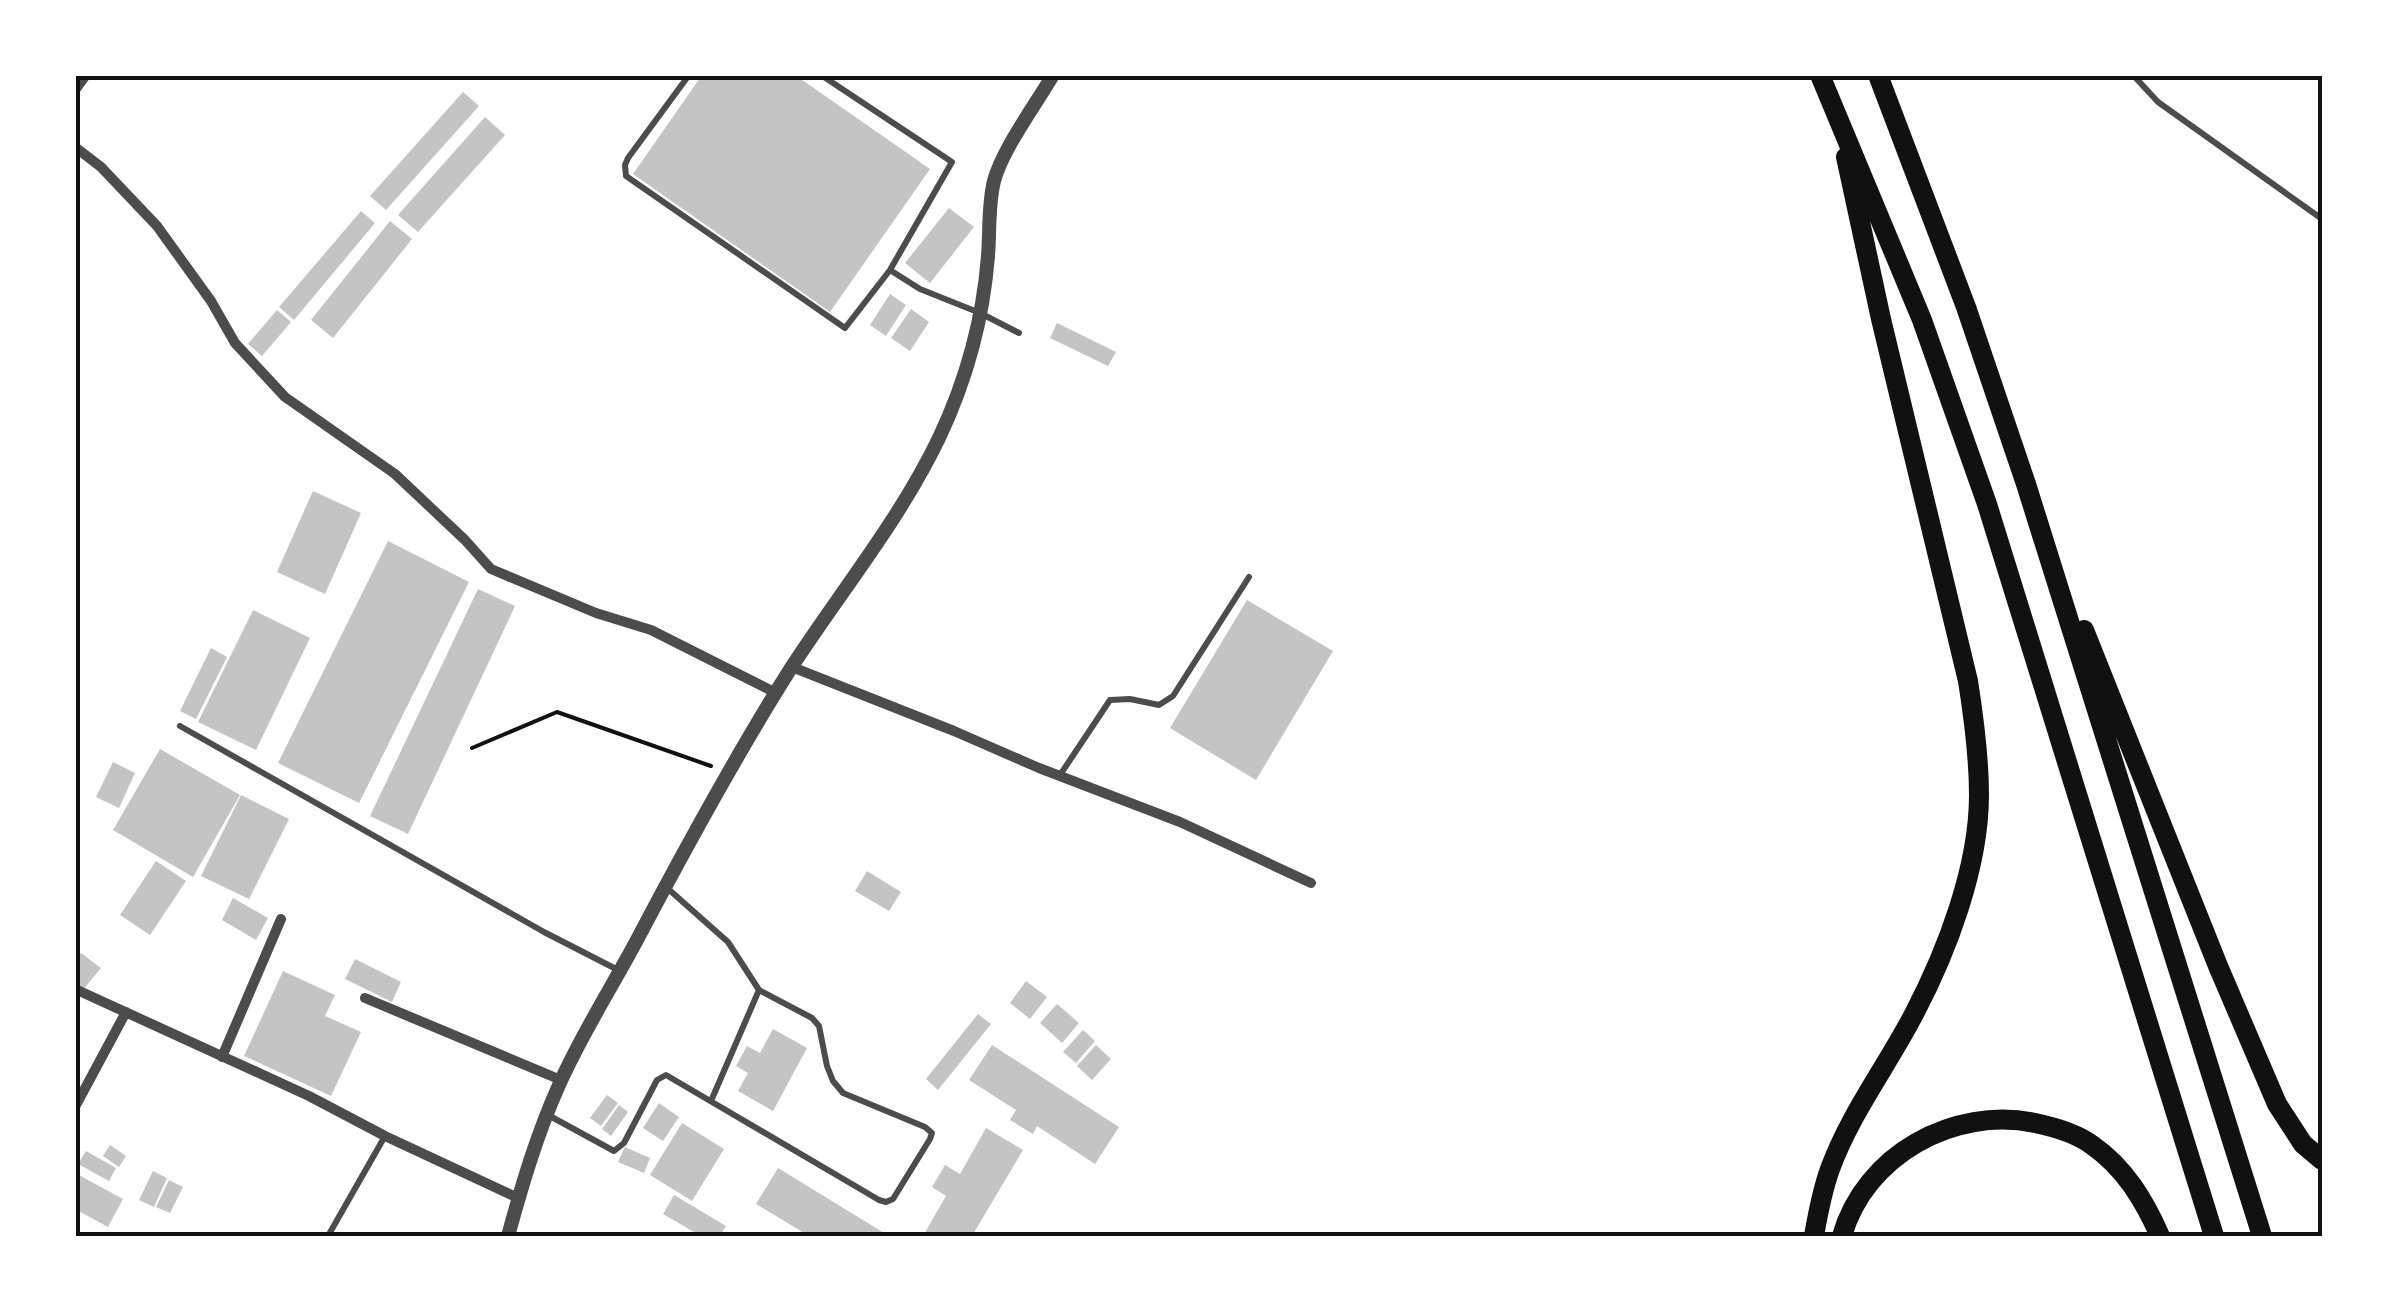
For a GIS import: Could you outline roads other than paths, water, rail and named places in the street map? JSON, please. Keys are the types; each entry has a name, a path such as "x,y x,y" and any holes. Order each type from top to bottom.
{"highway":[{"path":"1820,75 1922,320 1987,504 2214,1236"},
{"path":"1878,75 1966,307 2026,484 2262,1236"},
{"path":"1814,1236 1830,1168 1915,1013 1938,962 1974,848 1979,798 1977,738 1968,681 1880,319 1836,107"},
{"path":"2026,484 2277,1104 2303,1144 2322,1160"},
{"path":"1842,1236 1868,1182 1895,1156 1936,1132 1970,1121 2018,1120 2053,1127 2090,1143 2122,1170 2147,1206 2160,1236"}],"street":[{"path":"75,90 86,75"},
{"path":"508,1236 546,1114 561,1080 665,886 776,693 894,520 938,440 962,382 980,313 994,182 1001,163 1053,75"},
{"path":"75,147 101,167 157,226 211,300 235,343 286,397 395,474 490,569 596,613 651,630 776,693"},
{"path":"792,667 1180,822 1311,883"},
{"path":"222,1057 282,920"},
{"path":"75,989 309,1096 518,1198"},
{"path":"365,998 561,1080"},
{"path":"75,1107 126,1012"}],"lane":[{"path":"689,75 628,158 626,176 844,328 890,270 952,162 821,75"},
{"path":"2133,75 2158,102 2322,220"},
{"path":"890,270 920,289 1019,333"},
{"path":"1059,776 1110,700 1130,698 1159,705 1173,696 1249,576"},
{"path":"180,726 620,972"},
{"path":"546,1114 614,1152 624,1143 657,1080 666,1076 886,1202 893,1199 930,1139 932,1132 925,1128 843,1093 827,1066 820,1026 759,990 728,942 665,886"},
{"path":"711,1102 759,990"},
{"path":"328,1236 385,1136"}]}
